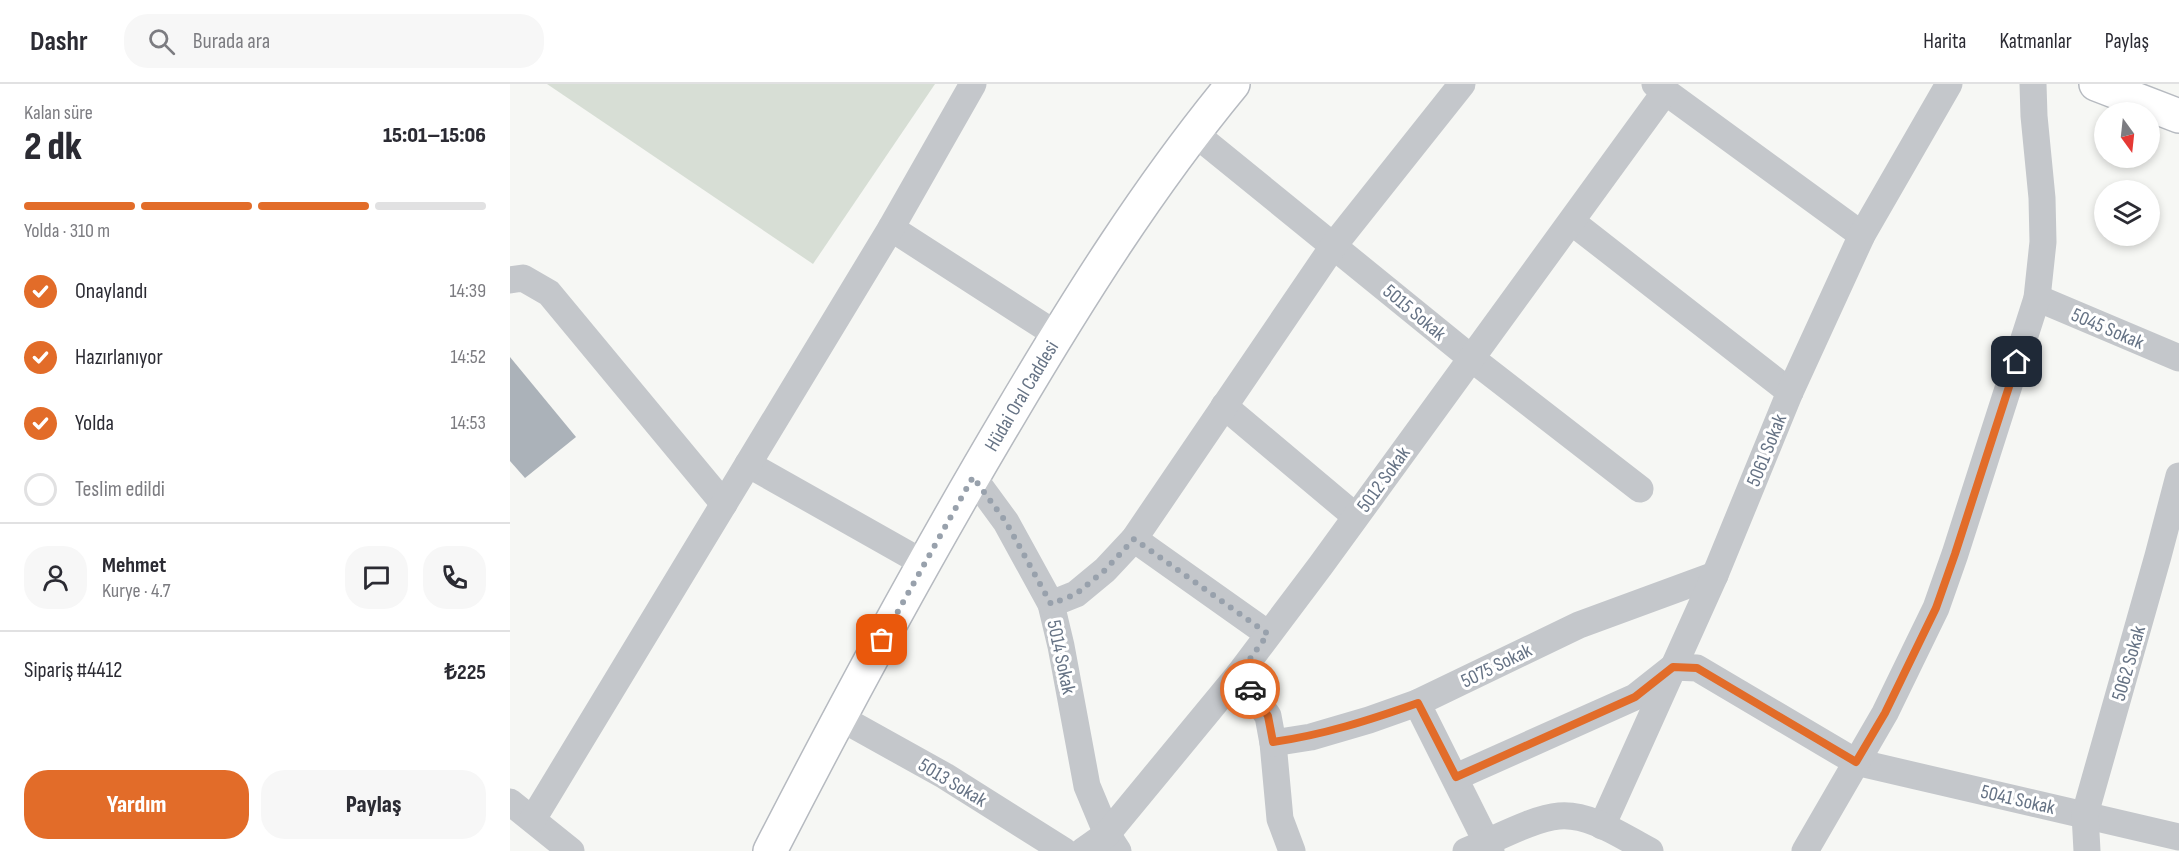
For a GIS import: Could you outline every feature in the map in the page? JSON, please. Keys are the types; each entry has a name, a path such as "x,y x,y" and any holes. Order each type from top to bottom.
{"street":[{"path":"533,819 891,228 973,84"},
{"name":"Hüdai Oral Caddesi","path":"770,851 839,717 924,564 1057,335 1125,228 1193,132 1233,84"},
{"path":"1051,604 1076,594 1105,570 1134,539 1335,245 1462,84"},
{"name":"5061 Sokak","path":"1602,826 1715,575 1790,392 1862,235 1949,84"},
{"path":"1806,850 1885,713 1936,608 2037,298 2043,242 2033,84"},
{"path":"2096,84 2179,116"},
{"path":"1660,88 1862,235"},
{"name":"5012 Sokak","path":"1083,851 1112,842 1239,674 1572,222 1660,88"},
{"name":"5015 Sokak","path":"1193,132 1335,245 1471,358 1640,489"},
{"path":"1572,222 1790,392"},
{"path":"891,228 1057,335"},
{"path":"510,280 523,278 549,293 724,504"},
{"name":"5045 Sokak","path":"2037,298 2179,358"},
{"path":"1224,406 1355,516"},
{"path":"748,464 924,564"},
{"name":"5062 Sokak","path":"2087,851 2085,814 2169,561 2179,476"},
{"name":"5014 Sokak","path":"973,477 1006,522 1051,604 1062,646 1087,786 1112,842"},
{"path":"1134,539 1268,634"},
{"name":"5075 Sokak","path":"1273,742 1311,737 1418,703 1579,625 1715,575"},
{"path":"1456,777 1635,697 1673,667"},
{"name":"5041 Sokak","path":"1673,667 1697,668 1856,762 2179,837"},
{"path":"1239,674 1268,716 1273,742 1280,819 1292,851"},
{"path":"1418,703 1456,777 1482,848 1544,818 1560,816 1575,817 1602,826 1650,851"},
{"name":"5013 Sokak","path":"839,717 945,776 1064,851"},
{"path":"510,802 571,851"}],"shaded area":[{"path":"547,84 935,84 813,264"}],"building":[{"path":"510,357 576,437 525,478 510,461"}],"way so far":[{"path":"882,640 973,477 1006,522 1051,604 1076,594 1105,570 1134,539 1268,634 1239,674 1250,689"}],"route":[{"path":"1250,689 1268,716 1273,742 1311,737 1418,703 1456,777 1635,697 1673,667 1697,668 1856,762 1885,713 1936,608 2017,362"}]}
